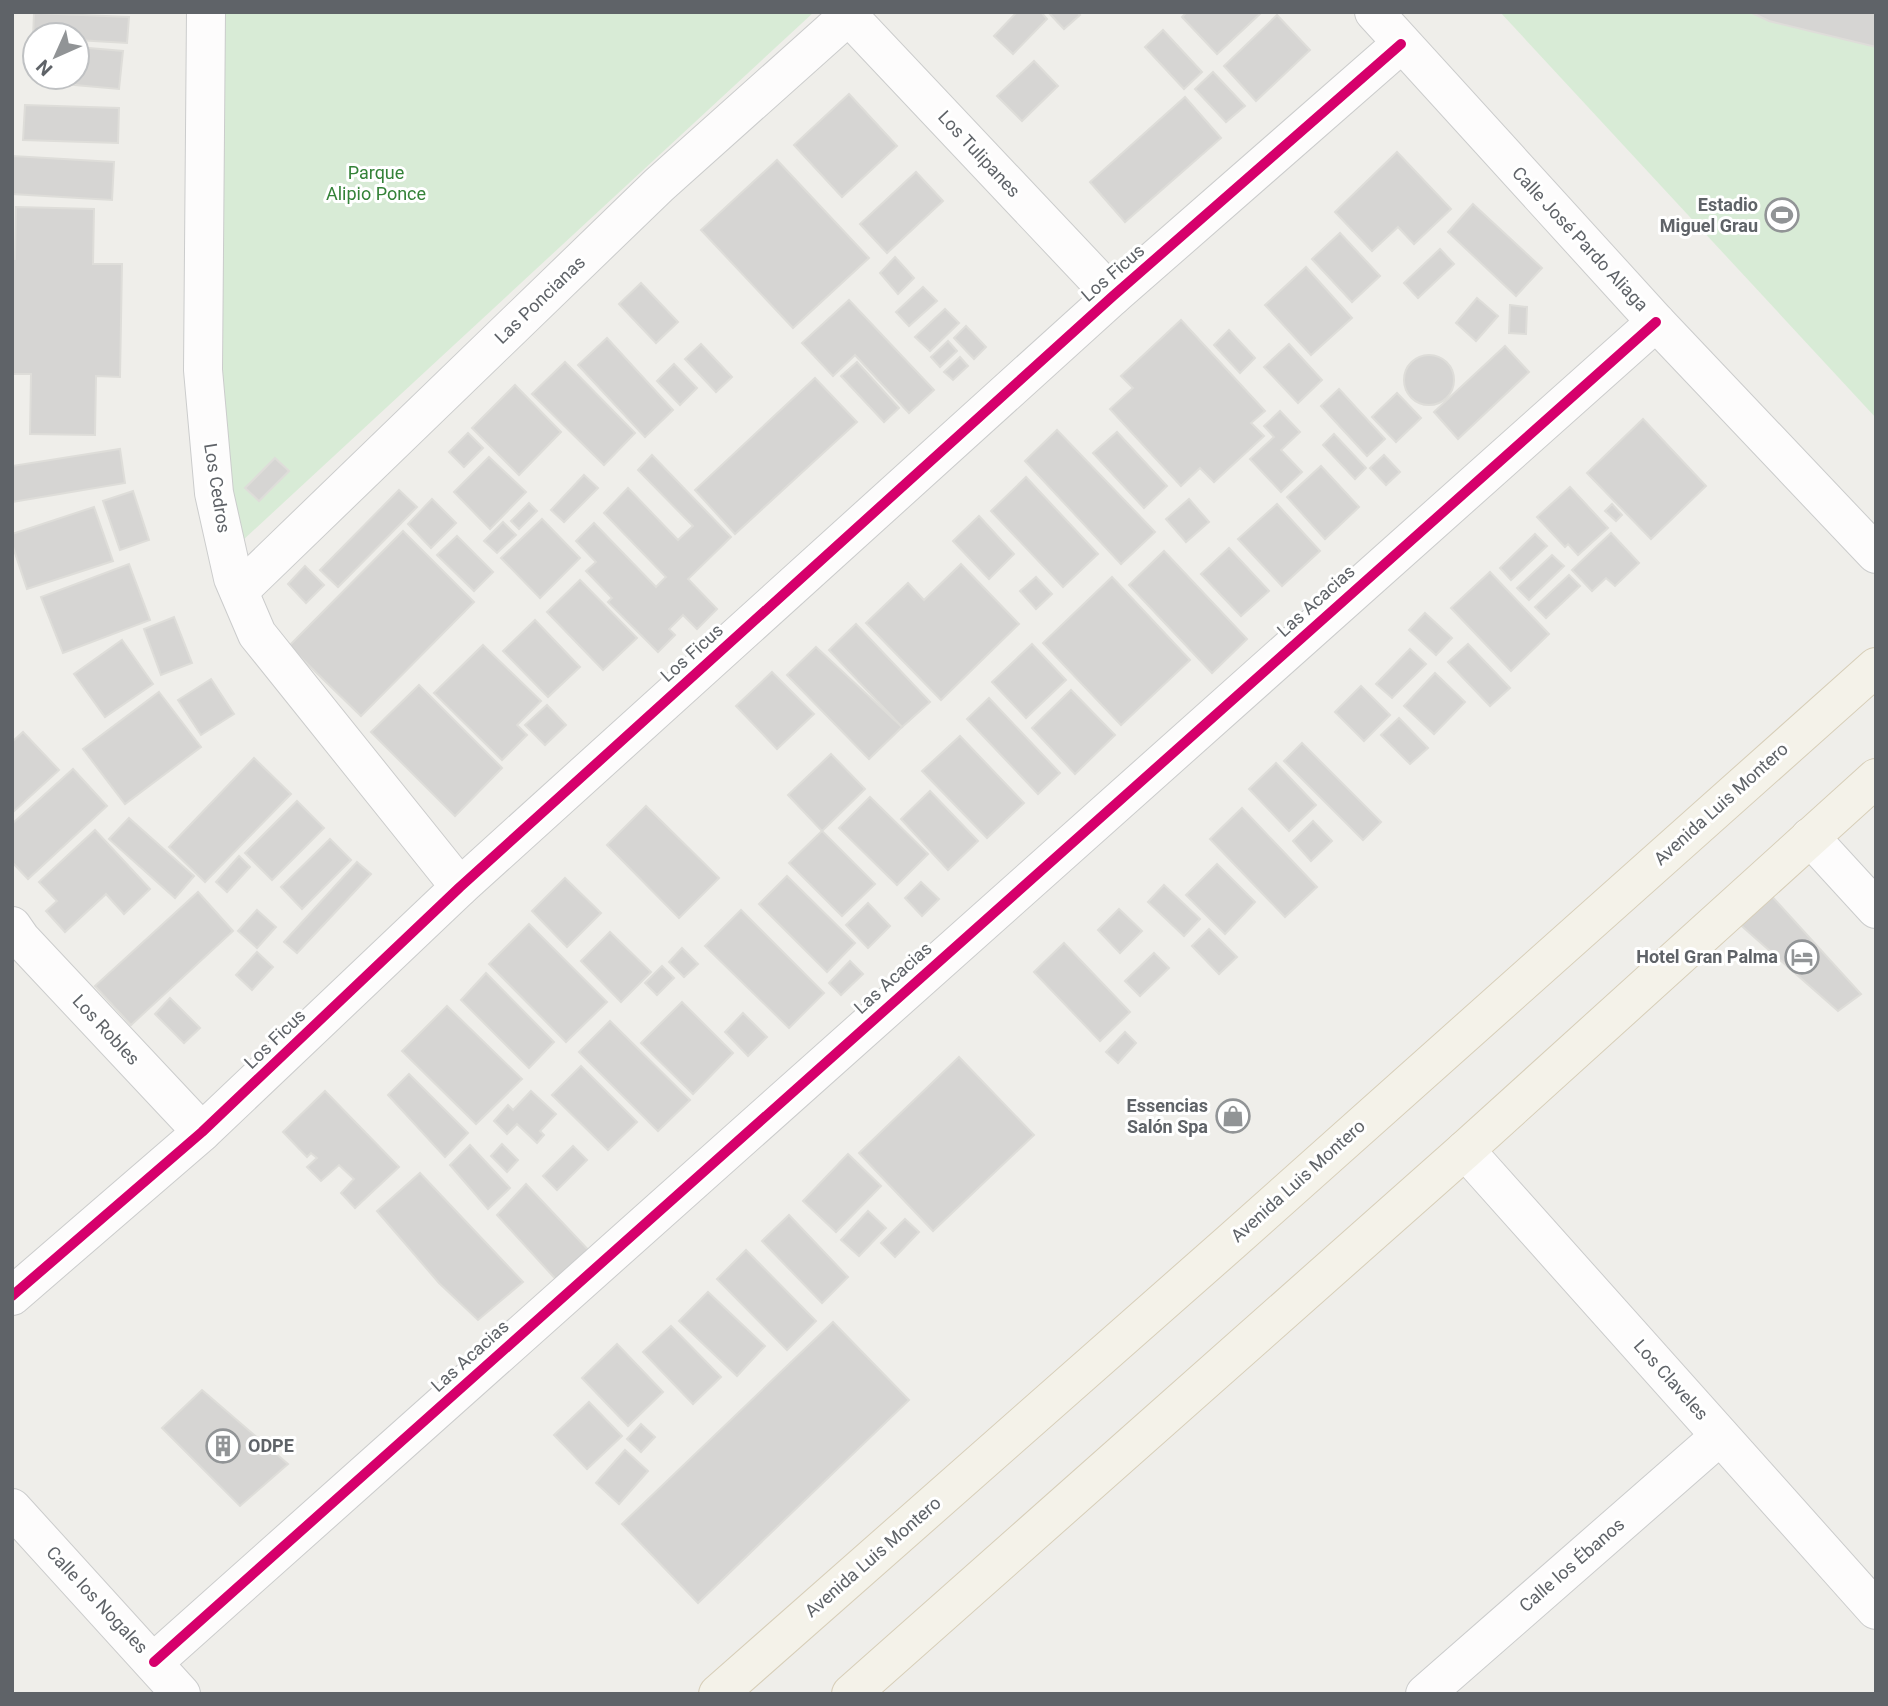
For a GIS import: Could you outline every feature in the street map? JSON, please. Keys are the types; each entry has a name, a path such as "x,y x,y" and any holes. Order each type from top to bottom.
{"main road":[{"name":"Avenida Luis Montero","path":"718,1694 1876,667"},
{"path":"851,1694 1465,1150 1876,778"}],"street":[{"name":"Los Cedros","path":"206,12 203,370 214,493 233,578 257,634 460,887"},
{"name":"Calle José Pardo Aliaga","path":"1374,12 1656,322 1876,554"},
{"name":"Las Poncianas","path":"239,591 659,185 846,14"},
{"name":"Los Tulipanes","path":"846,14 1113,296"},
{"name":"Los Ficus","path":"12,1296 202,1132 460,887 1113,296 1401,44"},
{"name":"Las Acacias","path":"154,1662 1656,322"},
{"path":"1810,837 1876,909"},
{"name":"Los Robles","path":"12,926 21,939 202,1132"},
{"name":"Los Claveles","path":"1465,1150 1876,1610"},
{"name":"Calle los Ébanos","path":"1424,1694 1720,1436"},
{"name":"Calle los Nogales","path":"12,1508 181,1694"}],"green space":[{"name":"Parque Alipio Ponce","path":"206,12 814,12 228,554"},
{"name":"Estadio Miguel Grau","path":"1500,12 1876,12 1876,418"}],"building":[{"path":"1017,12 1041,12 1047,19 1013,54 994,36"},
{"path":"1048,12 1077,12 1080,15 1064,29"},
{"path":"1187,12 1262,12 1217,54 1182,17"},
{"path":"1750,12 1876,12 1876,47 1769,21"},
{"path":"34,13 129,17 127,43 91,41 91,21 34,21"},
{"path":"1277,15 1310,50 1256,101 1224,66"},
{"path":"1163,30 1202,72 1184,89 1145,47"},
{"path":"91,48 123,51 119,89 91,86"},
{"path":"1034,61 1058,86 1022,121 997,96"},
{"path":"1213,72 1245,106 1226,122 1195,89"},
{"path":"849,94 897,146 842,197 794,145"},
{"path":"1185,97 1221,138 1125,222 1090,182"},
{"path":"25,105 119,108 118,143 23,140"},
{"path":"1397,152 1451,209 1414,244 1398,227 1372,251 1335,212"},
{"path":"12,156 114,162 112,200 12,194"},
{"path":"777,160 869,258 793,328 701,230"},
{"path":"916,172 943,201 887,253 860,224"},
{"path":"1473,204 1542,268 1516,296 1448,232"},
{"path":"16,207 94,209 93,264 122,264 120,377 96,376 95,435 30,434 31,374 12,374 12,259 15,259"},
{"path":"1340,233 1380,276 1352,302 1312,259"},
{"path":"1440,249 1454,264 1418,298 1404,283"},
{"path":"895,257 914,278 898,294 880,273"},
{"path":"1306,267 1352,318 1311,355 1265,305"},
{"path":"641,283 678,322 656,343 619,304"},
{"path":"923,287 937,301 909,326 896,312"},
{"path":"1477,298 1498,316 1476,341 1456,323"},
{"path":"849,300 934,390 909,413 855,355 833,376 802,343"},
{"path":"1510,305 1527,307 1526,334 1509,333"},
{"path":"945,309 959,323 930,351 915,337"},
{"path":"1181,320 1265,411 1251,423 1264,436 1214,482 1200,468 1181,486 1110,409 1133,388 1121,376"},
{"path":"966,326 986,347 974,359 954,338"},
{"path":"1229,330 1255,358 1240,373 1214,345"},
{"path":"607,338 673,410 645,437 578,365"},
{"path":"948,341 957,351 940,367 931,357"},
{"path":"701,344 732,377 716,392 685,359"},
{"path":"1289,344 1322,380 1298,403 1264,367"},
{"path":"1505,346 1529,372 1458,439 1434,412"},
{"path":"1429,355 1446,363 1454,380 1446,397 1429,405 1412,397 1404,380 1412,363"},
{"path":"960,357 968,366 953,380 944,372"},
{"path":"565,362 635,433 604,465 532,394"},
{"path":"857,362 899,408 884,422 841,376"},
{"path":"674,364 697,388 680,405 657,381"},
{"path":"815,378 857,422 735,534 695,490"},
{"path":"515,385 561,432 519,475 472,428"},
{"path":"1339,389 1385,439 1367,456 1321,406"},
{"path":"1397,393 1421,418 1396,442 1372,417"},
{"path":"1280,411 1300,432 1281,450 1302,472 1281,492 1250,459 1274,437 1264,426"},
{"path":"1643,419 1706,486 1651,539 1587,473"},
{"path":"1057,430 1155,532 1121,564 1025,461"},
{"path":"1117,432 1167,486 1144,508 1093,453"},
{"path":"468,433 483,448 464,467 449,452"},
{"path":"1334,434 1366,468 1355,479 1323,445"},
{"path":"120,449 125,483 12,502 12,466"},
{"path":"652,455 731,537 688,579 717,609 697,629 683,615 669,629 675,635 658,652 608,602 612,598 586,571 596,562 576,541 594,523 656,587 666,577 604,513 628,488 678,540 693,526 638,470"},
{"path":"1384,455 1400,472 1386,485 1370,468"},
{"path":"489,457 526,492 490,529 454,492"},
{"path":"275,458 289,471 259,501 245,488"},
{"path":"1321,466 1359,507 1325,539 1287,497"},
{"path":"584,475 598,488 564,522 551,510"},
{"path":"1026,477 1098,554 1063,587 991,511"},
{"path":"1570,487 1608,528 1578,555 1568,544 1565,547 1537,517"},
{"path":"399,490 417,507 338,587 320,570"},
{"path":"133,491 149,540 120,550 103,501"},
{"path":"432,499 456,523 431,548 408,524"},
{"path":"1189,499 1209,522 1186,542 1166,519"},
{"path":"529,503 537,511 519,529 511,521"},
{"path":"1277,504 1320,551 1282,586 1238,539"},
{"path":"1612,504 1622,515 1616,521 1605,511"},
{"path":"94,507 113,561 27,589 12,544 12,534"},
{"path":"979,516 1014,554 989,579 953,541"},
{"path":"542,519 580,558 540,598 501,558"},
{"path":"503,522 516,535 497,553 484,541"},
{"path":"403,531 474,602 361,716 289,646"},
{"path":"1611,533 1639,563 1615,586 1606,578 1592,591 1572,570"},
{"path":"1535,534 1547,546 1511,580 1500,568"},
{"path":"457,536 493,572 474,591 437,555"},
{"path":"1229,548 1269,591 1241,616 1201,574"},
{"path":"1164,551 1247,639 1212,673 1129,585"},
{"path":"1552,555 1564,566 1529,600 1517,588"},
{"path":"129,564 150,620 63,653 41,597"},
{"path":"961,564 1019,624 941,700 866,623 908,583 924,600"},
{"path":"305,566 324,585 306,603 288,584"},
{"path":"1490,572 1549,634 1511,671 1451,608"},
{"path":"1569,575 1580,586 1546,618 1535,607"},
{"path":"1036,577 1052,594 1036,609 1020,591"},
{"path":"1112,577 1190,660 1121,725 1043,643"},
{"path":"580,580 637,638 603,670 547,612"},
{"path":"1425,613 1452,638 1436,655 1409,630"},
{"path":"174,617 192,663 161,675 144,629"},
{"path":"535,620 580,667 548,697 503,651"},
{"path":"856,624 930,702 902,727 829,650"},
{"path":"122,640 153,684 105,717 74,674"},
{"path":"1032,644 1066,680 1026,718 992,682"},
{"path":"1468,644 1510,688 1490,706 1448,662"},
{"path":"483,645 541,701 517,725 527,735 502,760 434,693"},
{"path":"816,647 902,727 869,759 787,675"},
{"path":"1410,649 1426,664 1392,698 1376,684"},
{"path":"772,672 814,714 777,749 736,706"},
{"path":"1435,673 1465,702 1434,734 1404,706"},
{"path":"211,679 234,714 201,735 178,700"},
{"path":"419,685 502,768 455,816 371,732"},
{"path":"1361,686 1390,715 1364,741 1335,712"},
{"path":"1071,690 1115,735 1075,774 1032,728"},
{"path":"159,692 201,747 125,804 83,749"},
{"path":"989,698 1060,773 1038,794 967,719"},
{"path":"547,705 566,725 545,745 525,725"},
{"path":"1399,718 1428,748 1410,764 1381,735"},
{"path":"23,732 59,770 12,813 12,742"},
{"path":"960,736 1024,803 987,838 922,771"},
{"path":"1302,743 1381,822 1363,840 1284,761"},
{"path":"831,754 865,789 822,831 788,795"},
{"path":"254,758 291,794 205,882 169,847"},
{"path":"1276,763 1316,805 1289,831 1249,789"},
{"path":"73,769 107,806 28,879 12,862 12,824"},
{"path":"930,791 978,841 948,870 901,819"},
{"path":"870,797 928,854 897,885 839,828"},
{"path":"297,801 324,828 272,880 245,853"},
{"path":"646,806 719,878 679,918 607,845"},
{"path":"1242,808 1317,887 1285,917 1210,839"},
{"path":"129,818 194,876 175,898 109,839"},
{"path":"1313,821 1332,841 1311,861 1293,841"},
{"path":"95,830 150,889 124,914 106,894 65,932 46,911 57,901 39,882"},
{"path":"822,831 875,884 842,916 789,863"},
{"path":"330,839 351,860 302,909 281,887"},
{"path":"239,856 250,867 227,892 216,882"},
{"path":"357,862 371,874 297,953 284,942"},
{"path":"1217,864 1255,902 1225,934 1186,895"},
{"path":"787,876 855,943 827,972 759,904"},
{"path":"565,878 601,913 567,947 532,911"},
{"path":"921,882 939,899 922,916 905,898"},
{"path":"1164,885 1200,919 1184,936 1148,902"},
{"path":"198,892 233,931 131,1025 95,986"},
{"name":"Hotel Gran Palma","path":"1768,892 1861,994 1838,1011 1736,921"},
{"path":"868,903 890,926 868,948 846,925"},
{"path":"1119,909 1142,931 1120,953 1098,930"},
{"path":"257,910 276,927 257,948 238,931"},
{"path":"741,910 824,993 789,1028 705,946"},
{"path":"529,924 607,1002 566,1042 489,964"},
{"path":"1209,929 1237,957 1219,974 1192,946"},
{"path":"610,932 651,972 621,1002 581,961"},
{"path":"1064,943 1130,1012 1100,1041 1034,972"},
{"path":"682,948 698,964 684,977 669,962"},
{"path":"257,952 273,967 252,990 236,975"},
{"path":"1154,953 1169,968 1140,996 1125,981"},
{"path":"850,961 863,974 841,995 829,983"},
{"path":"662,966 674,978 657,995 645,983"},
{"path":"486,973 554,1042 529,1068 461,1000"},
{"path":"170,998 200,1028 184,1043 155,1014"},
{"path":"682,1002 733,1053 693,1094 641,1043"},
{"path":"447,1006 522,1079 476,1124 402,1051"},
{"path":"743,1013 767,1037 748,1056 725,1032"},
{"path":"610,1021 690,1100 658,1131 579,1052"},
{"path":"1125,1032 1136,1043 1118,1063 1106,1052"},
{"path":"959,1057 1034,1135 933,1231 859,1153"},
{"path":"581,1066 637,1122 608,1150 552,1095"},
{"path":"409,1074 468,1133 445,1157 388,1095"},
{"path":"325,1091 399,1167 355,1208 341,1193 354,1179 339,1165 321,1181 307,1167 317,1158 311,1153 307,1157 283,1132"},
{"path":"531,1091 556,1114 540,1131 544,1135 537,1143 517,1124 507,1134 494,1121 508,1105 513,1110"},
{"path":"502,1144 518,1160 507,1172 491,1156"},
{"path":"470,1145 510,1188 488,1209 450,1165"},
{"path":"573,1146 587,1160 557,1190 543,1176"},
{"path":"848,1154 881,1186 836,1232 803,1201"},
{"path":"420,1173 523,1282 478,1320 439,1283 377,1211"},
{"path":"526,1184 594,1256 562,1286 497,1215"},
{"path":"868,1211 886,1228 859,1256 841,1240"},
{"path":"789,1215 848,1277 822,1303 762,1241"},
{"path":"905,1219 919,1232 895,1257 881,1243"},
{"path":"746,1250 816,1321 787,1350 717,1279"},
{"path":"708,1292 765,1346 737,1376 679,1321"},
{"path":"833,1322 909,1400 698,1603 622,1524"},
{"path":"671,1326 721,1377 693,1404 643,1352"},
{"path":"617,1344 663,1392 628,1426 582,1378"},
{"name":"ODPE","path":"202,1390 288,1464 240,1506 162,1428"},
{"path":"589,1402 622,1436 587,1469 554,1435"},
{"path":"641,1424 655,1437 641,1452 627,1439"},
{"path":"625,1450 648,1471 619,1504 596,1483"}],"cycle path":[{"path":"12,1296 202,1132 460,887 1113,296 1401,44"},
{"path":"154,1662 1656,322"}],"place":[{"name":"Estadio Miguel Grau","path":"1782,215"},
{"name":"Hotel Gran Palma","path":"1802,957"},
{"name":"Essencias Salón Spa","path":"1233,1116"},
{"name":"ODPE","path":"223,1446"}]}
